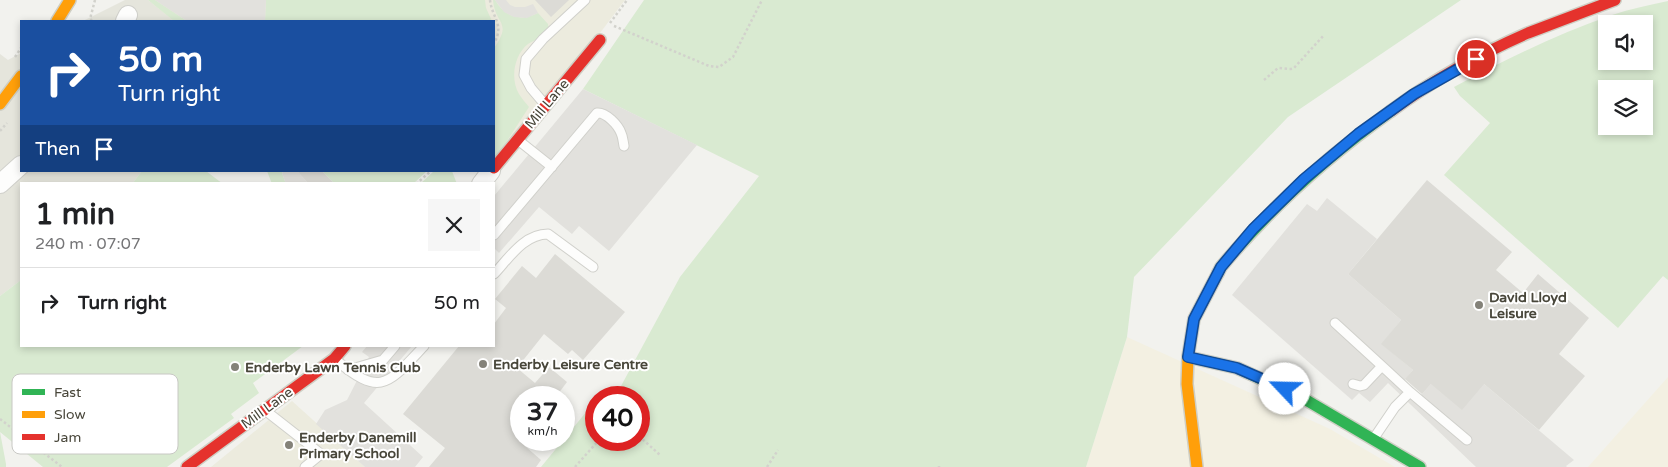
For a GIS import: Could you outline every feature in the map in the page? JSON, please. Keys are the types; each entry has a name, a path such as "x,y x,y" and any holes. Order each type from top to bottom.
{"street":[{"path":"60,20 70,0"},
{"path":"1197,467 1187,384 1188,357 1194,319 1221,267 1253,229 1304,179 1358,134 1414,94 1458,68 1527,34 1615,0"},
{"name":"Mill Lane","path":"495,167 600,40"},
{"path":"0,104 20,77"},
{"path":"0,184 20,166"},
{"path":"483,182 490,172"},
{"name":"Mill Lane","path":"187,467 334,359 344,347"},
{"path":"1188,357 1237,368 1301,397 1420,467"}],"lane":[{"path":"547,103 542,101 531,88 524,75 526,59 543,39 585,0"},
{"path":"495,235 589,121 599,113 604,114 620,130 624,146"},
{"path":"518,140 552,167"},
{"path":"495,273 527,240 541,234 548,234 593,268"},
{"path":"1335,323 1410,392 1468,440"},
{"path":"348,370 383,360 394,347"},
{"path":"334,359 364,380 376,383 387,381 399,372 423,347"},
{"path":"1353,384 1357,386 1364,385 1382,366"},
{"path":"1374,439 1395,407 1410,392"},
{"path":"264,410 320,454 305,467"}],"path":[{"path":"91,20 95,0"},
{"path":"490,0 500,32 495,41"},
{"path":"627,0 610,24 709,66 719,67 733,57 762,0"},
{"path":"1264,80 1278,68 1291,70 1294,68 1324,35"},
{"path":"418,182 430,172"},
{"path":"0,419 12,428"},
{"path":"650,446 660,455"},
{"path":"767,467 778,450"},
{"path":"575,467 589,451"},
{"path":"45,454 62,467"}],"shaded area":[{"path":"125,0 148,0 174,20 85,20"},
{"path":"148,0 625,0 597,37 495,160 495,20 173,20"},
{"path":"155,0 266,0 265,20 185,20"},
{"path":"495,0 506,0 515,7 525,7 533,4 538,13 527,18 514,17 504,12"},
{"path":"0,54 8,60 20,54 20,172 141,172 134,182 20,182 20,281 0,296"},
{"path":"583,89 697,145 609,251 579,226 572,234 539,207 499,253 495,249 495,195"},
{"path":"298,172 307,182 285,182 282,173"},
{"path":"1327,198 1377,239 1348,274 1401,320 1382,344 1413,370 1404,381 1421,395 1431,384 1484,384 1574,460 1567,467 1476,467 1388,383 1370,402 1359,393 1352,400 1232,295 1307,204 1317,211"},
{"path":"1127,337 1330,429 1395,467 1086,467"},
{"path":"366,347 411,347 364,403 423,457 415,467 365,467 316,424 325,410 347,400 369,357 362,352"},
{"path":"1668,377 1668,467 1588,467"},
{"name":"Enderby Danemill Primary School","path":"292,401 365,467 211,467"}],"green space":[{"path":"148,0 155,0 185,20 173,20"},
{"path":"266,0 485,0 486,8 492,20 265,20"},
{"path":"493,0 508,14 514,16 525,17 538,13 548,24 549,33 528,44 519,54 514,74 516,88 529,107 495,159 495,46 503,28 494,8"},
{"path":"644,0 1461,0 1288,117 1134,277 1127,337 1086,467 541,467 554,451 575,451 575,426 585,413 585,451 650,451 650,386 621,386 680,277 759,176 583,89"},
{"path":"1668,1 1668,280 1663,276 1618,328 1444,175 1490,123 1460,96 1454,87 1512,57 1598,20 1598,70 1653,70 1653,15 1613,15"},
{"path":"141,172 207,172 220,182 134,182"},
{"path":"267,172 283,172 285,182 271,182"},
{"path":"323,172 426,172 415,182 333,182"},
{"path":"433,172 452,172 456,182 422,182"},
{"path":"20,281 20,347 302,347 253,383 259,393 231,414 234,418 167,467 43,467 27,454 178,454 178,374 12,374 12,442 0,432 0,296"},
{"path":"0,432 6,464 6,467 0,467"}],"building":[{"path":"535,0 569,0 551,17"},
{"path":"298,172 323,172 333,182 307,182"},
{"name":"David Lloyd Leisure","path":"1427,180 1512,252 1496,270 1523,293 1538,274 1589,318 1559,354 1585,376 1539,430 1484,384 1462,410 1431,384 1422,394 1405,379 1413,370 1381,344 1401,320 1348,274"},
{"name":"Enderby Leisure Centre","path":"555,254 625,312 583,360 572,350 568,354 544,334 517,368 535,383 549,367 567,382 564,386 510,386 510,451 531,451 541,460 536,467 429,467 445,448 403,414 458,347 495,347 495,323 506,308 495,299 522,266 536,278"}],"traffic: fast":[{"path":"1218,273 1221,267 1260,223 1301,183 1344,146 1391,111"},
{"path":"1188,357 1237,368 1301,397 1420,467"}],"traffic: slow":[{"path":"58,20 70,0"},
{"path":"0,104 20,77"},
{"path":"1197,467 1187,384 1188,357 1194,319 1218,273"}],"traffic: jam":[{"path":"1391,111 1440,78 1492,50 1528,33 1615,0"},
{"path":"495,167 600,40"},
{"path":"187,467 334,359 344,347"}],"place":[{"name":"David Lloyd Leisure","path":"1479,305"},
{"name":"Enderby Leisure Centre","path":"483,364"},
{"name":"Enderby Lawn Tennis Club","path":"235,367"},
{"name":"Enderby Danemill Primary School","path":"289,445"}],"route":[{"path":"1285,389 1237,368 1188,357 1194,319 1221,267 1253,229 1304,179 1358,134 1414,94 1476,59"}]}
